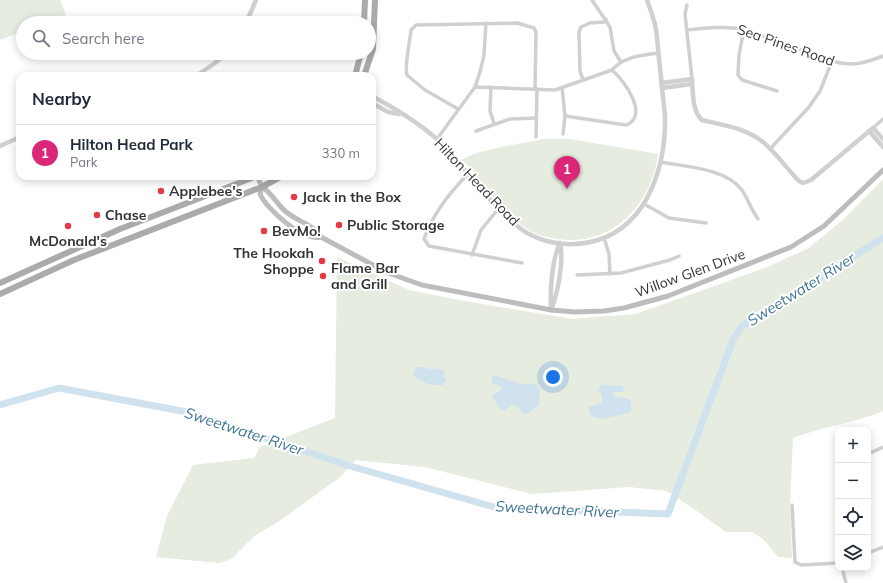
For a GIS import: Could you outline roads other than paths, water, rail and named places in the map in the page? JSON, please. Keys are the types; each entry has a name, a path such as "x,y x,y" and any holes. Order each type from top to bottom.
{"main road":[{"path":"364,16 365,0"},
{"path":"374,16 375,0"},
{"path":"356,72 359,60"},
{"path":"365,72 369,60"},
{"name":"Willow Glen Drive","path":"259,180 262,187 268,190 272,198 287,213 317,230 321,237 388,273 413,282 551,310 591,312 614,310 668,296 779,253 802,241 824,226 883,170"},
{"path":"0,283 120,229 247,180"},
{"path":"0,294 74,260 262,187 275,180"},
{"name":"Willow Glen Drive","path":"262,187 260,193 263,200 282,219 313,238 321,237"}],"street":[{"path":"249,16 256,0"},
{"path":"592,0 610,27 614,51 621,62"},
{"name":"Hilton Head Road","path":"376,98 390,105 436,139 469,173 499,208 514,223 527,232 542,239 560,243 579,244 604,238 624,226 644,204 653,186 661,162 665,123 656,28 647,0"},
{"path":"687,5 685,14 696,111 702,120 746,132 757,138 770,149 799,182 805,183 883,119"},
{"path":"583,80 580,71 580,29 586,24 602,23 606,19"},
{"path":"436,139 475,87 486,43 486,23"},
{"path":"458,109 425,90 406,75 405,67 410,50 411,30 416,25 486,23 526,24 534,28 536,32 536,137"},
{"name":"Sea Pines Road","path":"687,30 712,27 744,29 846,65 858,64 883,56"},
{"path":"744,29 739,55 738,75 742,80 777,91"},
{"path":"475,87 555,90 612,70 621,62 629,58 658,53"},
{"path":"202,72 219,60"},
{"path":"770,149 809,107 820,91 832,61"},
{"path":"565,116 626,125 631,123 635,116 633,100 625,82 612,70"},
{"path":"661,85 692,81"},
{"path":"491,87 490,111 494,123"},
{"path":"562,87 565,116 563,134"},
{"name":"Hilton Head Road","path":"376,105 388,112 403,115"},
{"path":"476,131 494,123 510,119 536,118"},
{"path":"871,130 883,139"},
{"path":"871,130 883,147"},
{"path":"0,146 16,139"},
{"path":"661,162 719,174 730,179 744,192 758,219"},
{"path":"469,173 450,192 428,227 424,239 426,243 429,246 472,255 522,263"},
{"path":"644,204 669,218 706,223"},
{"path":"472,255 481,230 499,208"},
{"path":"604,238 609,254 610,274"},
{"path":"551,310 556,298 562,252 560,243"},
{"path":"577,275 623,273 670,260 679,256"},
{"path":"871,453 883,447"},
{"path":"792,505 795,562 801,565 835,563"},
{"path":"871,552 883,547"},
{"path":"843,571 846,583"}],"water":[{"path":"416,367 423,367 430,370 432,368 443,370 445,374 443,378 446,379 443,385 435,385 419,380 413,374"},
{"path":"494,375 521,384 536,384 540,390 539,405 527,414 524,414 517,406 512,405 504,411 501,410 492,396 502,389 502,387 492,383 492,377"},
{"path":"601,385 624,386 623,392 613,392 613,396 631,400 631,411 602,419 591,416 588,407 602,403 602,396 598,390"}],"waterway":[{"name":"Sweetwater River","path":"0,405 59,388 187,412 350,466 494,507 668,514 733,340 742,326 883,238"}],"place":[{"name":"Hilton Head Park","path":"567,189"},
{"name":"Applebee's","path":"161,191"},
{"name":"Jack in the Box","path":"294,197"},
{"name":"Chase","path":"97,215"},
{"name":"Public Storage","path":"339,225"},
{"name":"McDonald's","path":"68,226"},
{"name":"BevMo!","path":"264,231"},
{"name":"The Hookah Shoppe","path":"322,261"},
{"name":"Flame Bar and Grill","path":"323,276"}]}
